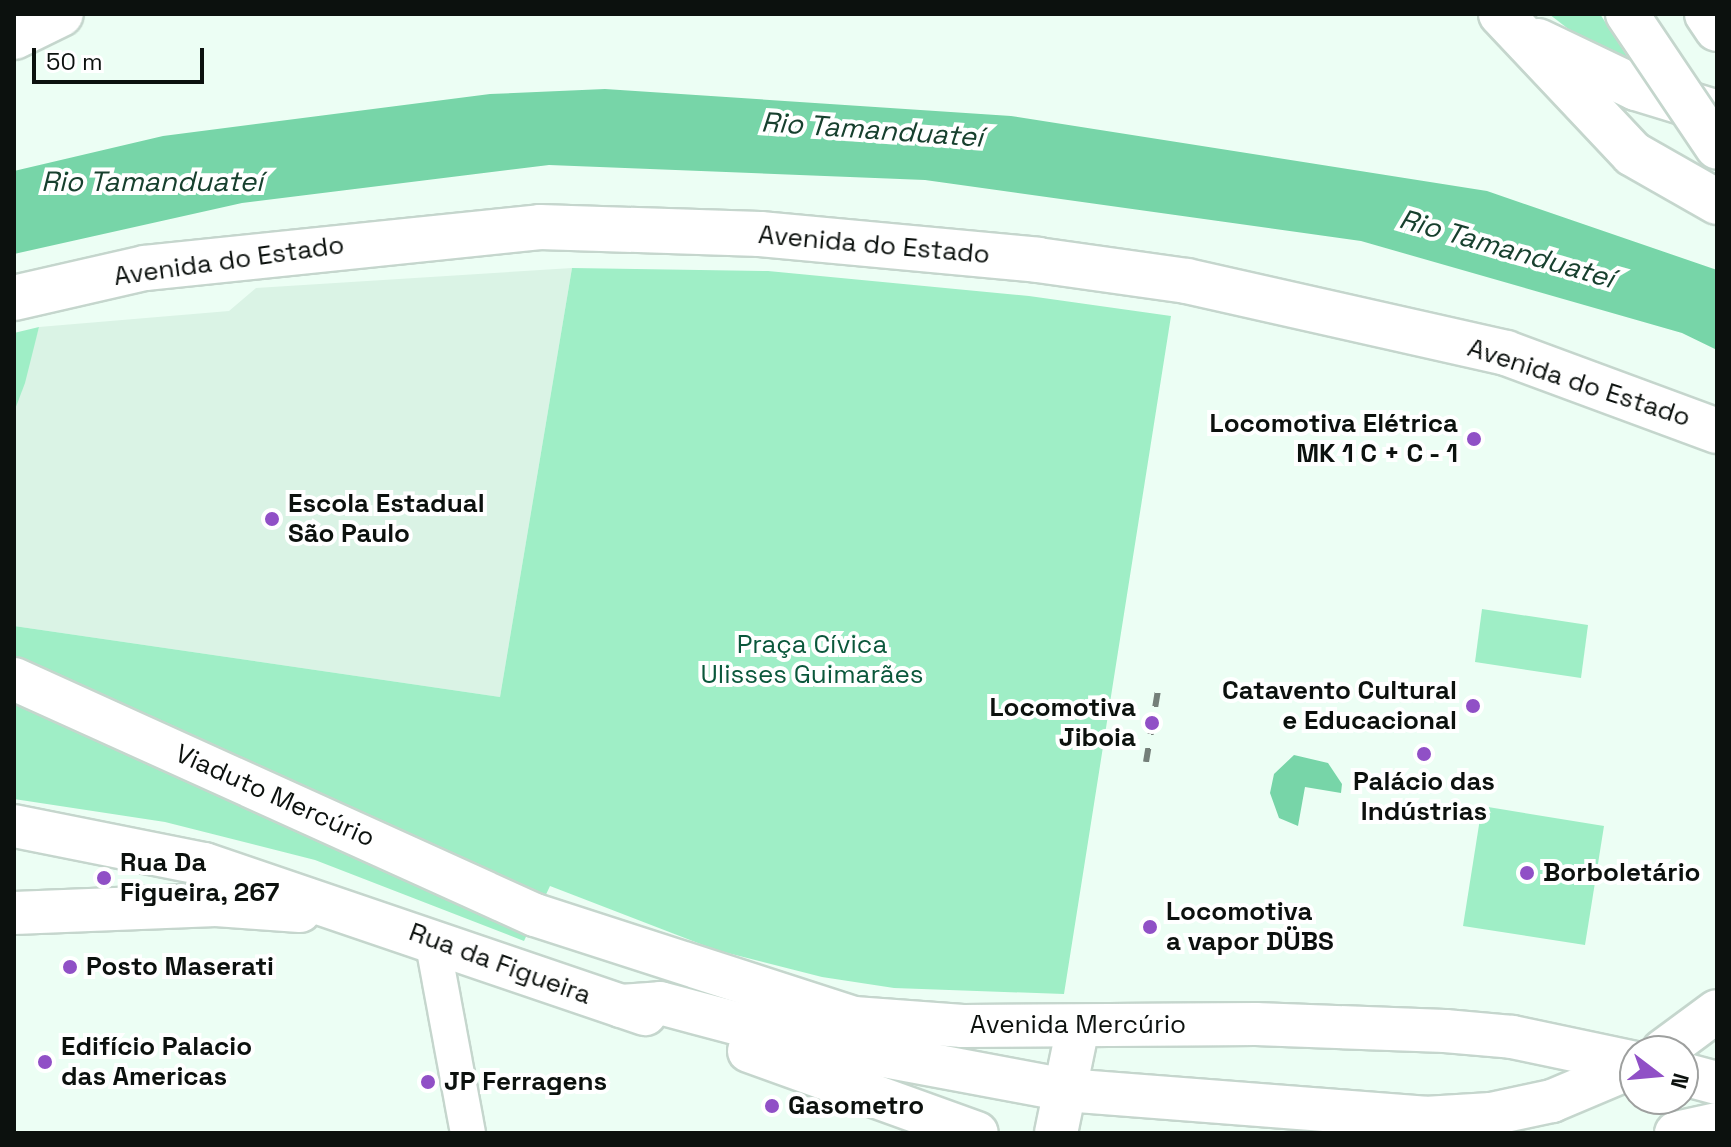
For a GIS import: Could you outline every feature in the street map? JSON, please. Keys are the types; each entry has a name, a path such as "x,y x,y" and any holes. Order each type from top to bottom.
{"highway":[{"path":"1707,14 1717,29"},
{"path":"1506,20 1623,83 1717,113"},
{"path":"1506,20 1633,154 1713,199"},
{"name":"Avenida do Estado","path":"14,298 145,268 540,227 760,234 1038,260 1187,281 1506,353 1717,431"}],"main road":[{"path":"1627,14 1717,148"},
{"name":"Viaduto Mercúrio","path":"14,679 535,915"},
{"name":"Rua da Figueira","path":"14,826 161,853 353,912 977,1133"},
{"path":"14,913 216,905 353,912"},
{"path":"535,915 592,968 621,1006 660,1003 799,1040 1065,1090 1425,1118 1491,1114 1552,1101 1619,1071"},
{"name":"Avenida Mercúrio","path":"535,915 854,1018 963,1026 1256,1024 1445,1031 1512,1037 1619,1060"},
{"path":"1685,1035 1717,1011"},
{"path":"799,1040 823,1032 932,1038 963,1026"},
{"path":"1056,1133 1078,1027"},
{"path":"1676,1133 1717,1124"}],"street":[{"path":"432,939 468,1133"}],"shaded area":[{"name":"Escola Estadual São Paulo","path":"572,268 500,697 14,626 14,412 39,327 229,311 256,288"}],"green space":[{"path":"1549,14 1600,14 1638,73 1589,45"},
{"name":"Praça Cívica Ulisses Guimarães","path":"572,268 768,271 1029,296 1171,316 1064,994 894,988 822,977 716,950 550,886 524,941 315,860 165,822 14,799 14,626 500,697"},
{"path":"39,327 25,383 14,412 14,333"},
{"path":"1482,609 1588,625 1581,678 1475,662"},
{"path":"1482,806 1604,826 1585,945 1463,926"}],"water":[{"name":"Rio Tamanduateí","path":"605,89 1011,116 1487,191 1717,270 1717,350 1682,333 1361,241 925,180 549,165 242,203 14,254 14,171 163,136 490,94"},
{"path":"1294,755 1328,763 1342,784 1341,793 1305,787 1298,826 1279,818 1270,793 1274,774"}],"railway":[{"path":"1146,762 1159,684"}],"place":[{"name":"Locomotiva Elétrica MK 1 C + C - 1","path":"1474,439"},
{"name":"Escola Estadual São Paulo","path":"272,519"},
{"name":"Catavento Cultural e Educacional","path":"1473,706"},
{"name":"Locomotiva Jiboia","path":"1152,723"},
{"name":"Palácio das Indústrias","path":"1424,754"},
{"name":"Borboletário","path":"1527,873"},
{"name":"Rua Da Figueira, 267","path":"104,878"},
{"name":"Locomotiva a vapor DÜBS","path":"1150,927"},
{"name":"Posto Maserati","path":"70,967"},
{"name":"Edifício Palacio das Americas","path":"45,1062"},
{"name":"JP Ferragens","path":"428,1082"},
{"name":"Gasometro","path":"772,1106"}]}
